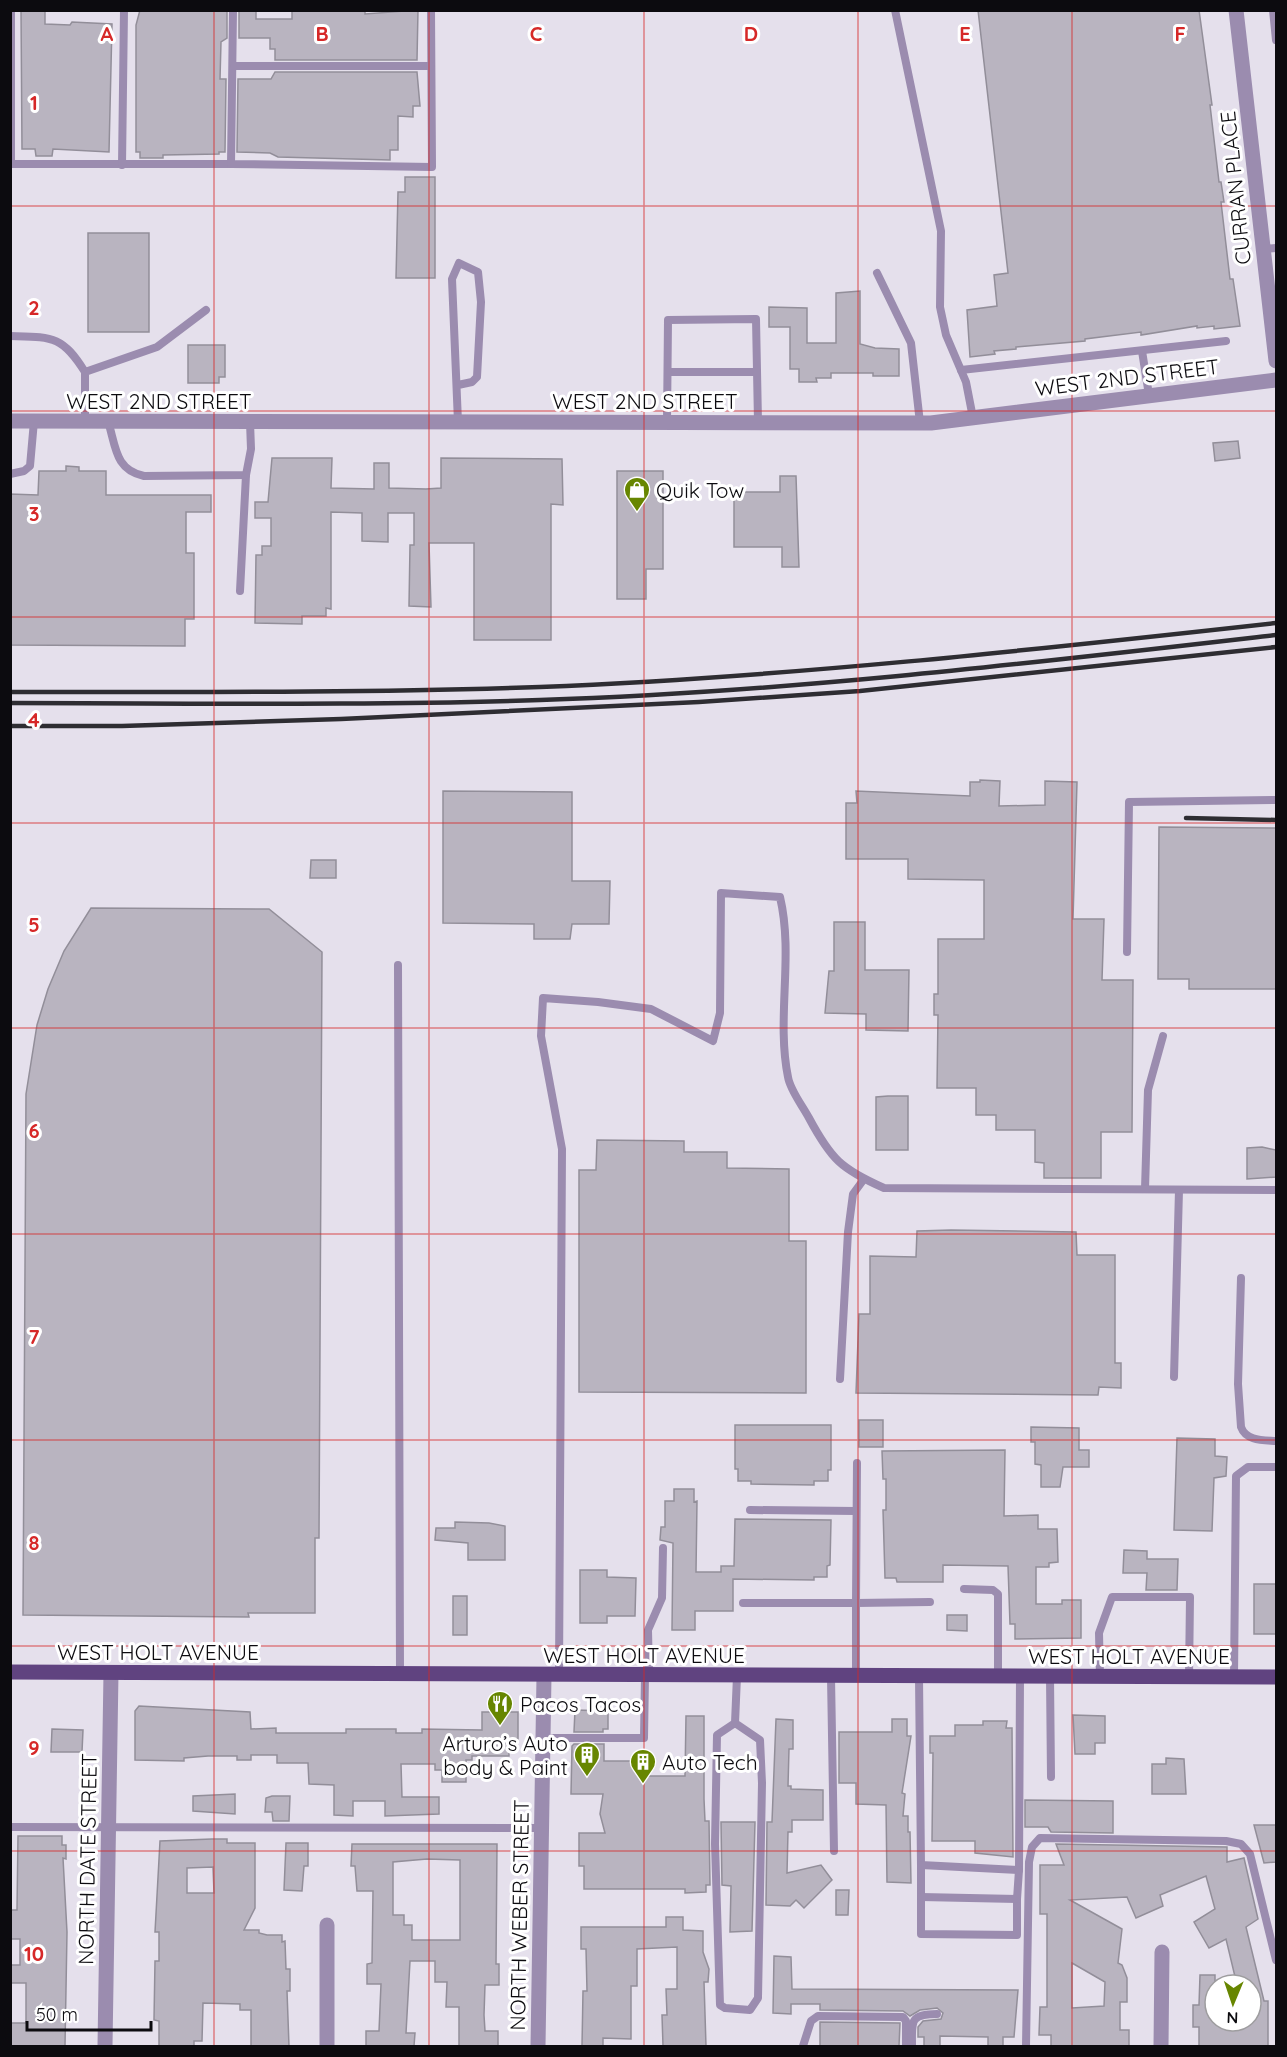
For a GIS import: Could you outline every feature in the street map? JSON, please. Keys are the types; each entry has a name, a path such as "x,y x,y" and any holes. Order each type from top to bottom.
{"main road":[{"name":"WEST HOLT AVENUE","path":"10,1672 551,1676 1276,1677"}],"street":[{"name":"CURRAN PLACE","path":"1236,10 1270,248 1276,361"},
{"name":"WEST 2ND STREET","path":"10,421 920,423 1276,380"},
{"name":"NORTH DATE STREET","path":"105,2046 111,1673"},
{"name":"NORTH WEBER STREET","path":"538,2046 543,1738 551,1676"},
{"path":"327,1925 327,2046"},
{"path":"1161,2046 1162,1952"}],"lane":[{"path":"10,10 11,164 432,167 431,10"},
{"path":"122,165 124,10"},
{"path":"231,164 233,10"},
{"path":"894,10 941,231 940,307 946,335 961,370 973,417"},
{"path":"1273,10 1276,40"},
{"path":"234,66 431,66"},
{"path":"458,385 472,382 477,377 481,303 478,272 459,263 452,279 458,422"},
{"path":"877,273 910,343 920,423"},
{"path":"85,372 157,347 206,310"},
{"path":"667,422 668,320 756,319 758,422"},
{"path":"14,336 56,339 65,344 85,372 85,421"},
{"path":"961,370 1226,341"},
{"path":"1142,351 1149,395"},
{"path":"668,372 757,372"},
{"path":"10,474 24,471 30,466 34,421"},
{"path":"108,421 120,461 129,473 144,476 246,475"},
{"path":"240,591 246,475 251,449 250,422"},
{"path":"1127,952 1129,802 1276,800"},
{"path":"551,1676 562,1149 540,1036 543,998 651,1009 714,1041 720,1013 721,893 780,897 786,920 785,1029 788,1078 825,1148 848,1171 884,1188 1276,1190"},
{"path":"398,965 400,1675"},
{"path":"1145,1189 1148,1090 1163,1036"},
{"path":"840,1379 848,1232 853,1194 864,1179"},
{"path":"1174,1377 1179,1190"},
{"path":"1241,1278 1238,1384 1241,1427 1243,1434 1249,1438 1276,1441"},
{"path":"856,1677 857,1464"},
{"path":"1234,1677 1236,1476 1248,1467 1276,1467"},
{"path":"750,1510 856,1511"},
{"path":"543,1738 644,1738 648,1630 662,1599 663,1548"},
{"path":"964,1589 993,1590 998,1594 998,1677"},
{"path":"1100,1677 1100,1633 1112,1597 1190,1597 1189,1677"},
{"path":"743,1603 930,1602"},
{"path":"735,1723 737,1676"},
{"path":"831,1677 834,1851"},
{"path":"919,1677 921,1934 1017,1935 1020,1677"},
{"path":"1050,1677 1051,1777"},
{"path":"735,1723 760,1740 762,1783 758,1998 750,2010 724,2008 720,2005 715,1844 717,1735 735,1723"},
{"path":"10,1827 542,1828"},
{"path":"1026,2046 1029,1862 1032,1847 1040,1838 1226,1841 1241,1844 1250,1854 1276,1960"},
{"path":"921,1865 1019,1870"},
{"path":"921,1897 1017,1899"},
{"path":"912,2046 912,2029 916,2017 921,2014 937,2014"},
{"path":"803,2046 811,2021 818,2016 903,2017 906,2021 906,2046"}],"building":[{"path":"21,10 45,10 45,24 70,25 72,22 112,24 109,152 53,149 52,156 36,156 35,149 22,149"},
{"path":"140,10 227,10 227,38 221,42 220,79 226,79 225,152 140,158 140,152 136,152 136,25"},
{"path":"239,10 256,10 256,19 292,19 292,10 365,10 365,14 418,10 417,60 275,60 275,49 270,49 270,38 239,38"},
{"path":"978,10 1199,10 1212,105 1210,105 1219,182 1221,182 1224,202 1221,202 1230,279 1233,279 1240,326 1214,329 1214,326 1197,328 1197,326 1141,335 1141,332 1085,339 1085,341 1016,347 1016,349 994,351 995,354 970,357 967,310 997,306 994,275 1008,273"},
{"path":"275,72 417,72 420,106 413,106 413,117 398,116 398,150 390,150 390,160 278,157 270,153 237,152 238,79 271,79"},
{"path":"405,177 435,177 435,278 396,278 398,192 405,192"},
{"path":"88,233 149,233 149,332 88,332"},
{"path":"860,291 860,344 875,348 899,349 899,376 873,376 873,373 831,373 831,378 816,378 817,382 799,382 799,369 790,369 790,327 769,327 769,307 807,308 807,343 836,343 836,293"},
{"path":"188,345 225,345 225,377 219,377 219,383 188,383"},
{"path":"1238,441 1240,458 1215,461 1213,443"},
{"path":"272,458 332,458 331,488 374,489 374,463 389,463 389,488 426,489 441,488 441,458 562,459 563,505 551,504 551,640 474,640 474,543 429,543 431,607 409,606 410,545 414,545 414,513 388,513 388,542 362,541 362,513 331,512 331,609 326,608 326,616 302,616 302,624 255,623 256,555 262,555 262,546 271,546 271,518 255,518 255,502 268,502"},
{"path":"66,466 79,467 79,471 106,471 106,495 211,495 211,512 186,512 186,553 194,553 194,619 185,619 185,646 10,645 10,494 38,495 39,471 66,471"},
{"path":"617,471 663,471 663,569 646,569 646,599 617,599"},
{"path":"780,476 796,476 799,567 782,567 782,547 734,547 734,492 780,492"},
{"path":"980,780 1000,781 999,806 1045,805 1045,781 1077,782 1073,919 1104,919 1102,980 1133,980 1132,1132 1101,1132 1101,1178 1044,1178 1044,1163 1035,1162 1035,1130 996,1130 996,1115 976,1115 976,1088 937,1088 938,1015 934,1015 934,994 938,994 938,939 984,939 984,880 908,879 908,859 846,859 846,803 857,803 856,791 970,796 970,782 980,782"},
{"path":"443,791 572,792 572,881 610,881 609,924 572,924 570,939 534,939 534,924 443,923"},
{"path":"1159,827 1276,828 1276,989 1189,989 1189,979 1158,979"},
{"path":"311,860 336,860 336,878 310,878"},
{"path":"91,908 269,909 322,952 319,1538 315,1538 315,1613 248,1613 249,1617 23,1615 26,1094 37,1025 48,989 64,951"},
{"path":"834,922 865,922 865,970 909,970 908,1031 866,1030 866,1014 825,1013 829,971 834,971"},
{"path":"908,1096 908,1150 876,1150 876,1097"},
{"path":"597,1140 684,1141 684,1152 727,1152 727,1168 789,1169 789,1241 806,1241 806,1393 579,1392 579,1170 596,1170"},
{"path":"1262,1147 1276,1150 1276,1177 1247,1179 1247,1148"},
{"path":"917,1231 1076,1232 1077,1255 1115,1255 1115,1363 1121,1363 1121,1388 1099,1387 1098,1395 856,1393 859,1314 870,1314 870,1256 916,1257"},
{"path":"859,1420 883,1420 883,1447 859,1447"},
{"path":"735,1425 831,1425 831,1470 828,1470 828,1481 814,1481 814,1485 751,1484 751,1481 738,1481 738,1469 735,1469"},
{"path":"1031,1427 1079,1428 1079,1450 1089,1450 1089,1467 1063,1467 1060,1487 1041,1487 1041,1465 1035,1464 1035,1442 1031,1442"},
{"path":"1177,1438 1215,1439 1215,1456 1227,1457 1226,1476 1214,1478 1212,1531 1174,1530"},
{"path":"1005,1450 1004,1516 1038,1515 1038,1529 1057,1529 1058,1562 1049,1563 1049,1567 1036,1567 1036,1604 1062,1604 1062,1600 1081,1600 1081,1638 1015,1639 1015,1624 1010,1624 1008,1566 943,1565 943,1582 897,1582 896,1578 885,1578 883,1510 886,1510 886,1479 883,1479 882,1451"},
{"path":"674,1489 694,1489 694,1502 697,1501 696,1572 721,1572 721,1566 734,1566 735,1519 831,1520 830,1565 827,1566 827,1577 814,1577 814,1580 733,1579 733,1611 695,1611 695,1630 672,1630 673,1543 660,1540 661,1527 665,1527 665,1501 674,1501"},
{"path":"455,1522 505,1526 505,1560 468,1560 468,1543 435,1540 436,1528 455,1528"},
{"path":"1124,1550 1147,1551 1147,1559 1178,1559 1177,1590 1146,1590 1147,1573 1123,1573"},
{"path":"580,1570 607,1570 607,1577 636,1578 635,1616 607,1616 607,1623 580,1623"},
{"path":"1254,1584 1276,1584 1276,1634 1254,1634"},
{"path":"453,1596 467,1596 467,1635 453,1635"},
{"path":"947,1615 967,1615 967,1631 947,1630"},
{"path":"139,1706 250,1712 251,1729 276,1728 276,1733 346,1733 346,1729 396,1729 396,1733 422,1733 422,1729 482,1730 482,1712 518,1712 518,1739 509,1739 509,1756 472,1756 472,1760 466,1760 466,1782 442,1782 442,1770 435,1770 435,1764 401,1764 402,1797 439,1797 439,1814 385,1816 385,1801 353,1801 353,1816 334,1815 334,1785 309,1784 308,1763 277,1763 277,1755 251,1755 251,1760 237,1760 237,1756 208,1756 184,1758 184,1761 135,1760 135,1711"},
{"path":"575,1710 608,1711 608,1729 603,1729 603,1732 574,1732"},
{"path":"1073,1715 1105,1716 1105,1743 1095,1743 1095,1754 1075,1754"},
{"path":"686,1716 704,1716 704,1799 705,1821 709,1821 710,1885 706,1885 706,1892 685,1893 685,1889 584,1889 584,1866 579,1866 579,1833 605,1833 600,1814 603,1794 571,1794 572,1746 574,1744 604,1744 604,1761 643,1761 643,1776 685,1776"},
{"path":"776,1719 793,1720 793,1749 789,1749 788,1786 791,1786 791,1789 823,1790 823,1820 792,1820 792,1832 788,1832 787,1873 821,1865 832,1880 804,1908 796,1900 790,1906 766,1905 767,1822 772,1822"},
{"path":"892,1719 907,1719 907,1736 911,1736 902,1793 905,1794 903,1816 908,1816 908,1832 910,1832 911,1883 887,1882 886,1805 856,1804 856,1783 839,1783 839,1732 892,1732"},
{"path":"983,1721 1007,1721 1006,1728 1012,1728 1013,1857 975,1853 975,1841 932,1841 933,1753 930,1753 930,1736 955,1736 955,1725 983,1725"},
{"path":"52,1729 83,1730 82,1752 51,1752"},
{"path":"1166,1758 1184,1759 1186,1794 1152,1794 1152,1764 1166,1764"},
{"path":"235,1794 235,1814 193,1811 193,1796"},
{"path":"290,1796 289,1821 273,1821 272,1812 265,1812 266,1798"},
{"path":"1025,1800 1113,1801 1113,1833 1051,1832 1048,1827 1025,1827"},
{"path":"721,1822 755,1822 752,1931 730,1932 731,1886 722,1885"},
{"path":"1254,1825 1276,1825 1276,1862 1264,1863"},
{"path":"18,1836 62,1836 62,1845 66,1845 66,1859 63,1858 67,1932 65,2046 10,2046 10,2023 26,2023 26,1983 10,1983 10,1965 20,1965 20,1939 10,1939 10,1910 17,1910"},
{"path":"227,1839 227,1843 255,1843 255,1908 244,1930 259,1930 259,1933 267,1935 282,1935 282,1942 285,1941 286,1969 290,1969 290,1991 287,1991 289,2046 251,2046 251,2010 240,2010 240,2004 203,2003 202,2041 194,2041 194,2046 159,2046 159,2021 154,2020 155,1961 159,1961 159,1932 155,1932 160,1841","holes":["213,1867 214,1893 187,1893 187,1868"]},
{"path":"286,1843 308,1843 308,1866 304,1866 302,1891 284,1890"},
{"path":"352,1844 497,1844 496,1964 499,1964 499,1985 485,1985 484,2015 485,2031 498,2031 498,2046 459,2046 459,2007 446,2007 447,1982 435,1982 435,1961 410,1961 406,2033 415,2033 414,2046 366,2046 366,2031 379,2031 381,1984 367,1984 367,1964 372,1963 373,1891 357,1891 355,1866 351,1866","holes":["427,1859 460,1860 460,1940 412,1940 412,1925 404,1925 404,1915 393,1915 393,1862"]},
{"path":"1056,1844 1227,1847 1227,1862 1244,1858 1258,1919 1246,1927 1257,1973 1234,1973 1226,1939 1209,1948 1194,1922 1215,1909 1206,1876 1160,1895 1163,1906 1136,1918 1127,1897 1070,1900 1122,1929 1118,1963 1122,1965 1127,1978 1127,2002 1120,2002 1120,2030 1129,2030 1129,2046 1051,2046 1051,2035 1039,2035 1040,2007 1047,2007 1047,1914 1040,1914 1040,1865 1064,1865","holes":["1072,1963 1105,1982 1104,2006 1072,2008"]},
{"path":"836,1890 849,1890 848,1915 836,1915"},
{"path":"666,1917 683,1917 683,1930 703,1931 703,1952 709,1969 708,1982 704,1982 706,2046 663,2046 662,2015 667,2015 666,1989 677,1989 677,1947 637,1949 637,1986 631,1986 631,2039 603,2038 603,2046 582,2046 583,1991 587,1991 586,1949 581,1949 581,1927 666,1927"},
{"path":"774,1956 791,1957 792,1989 1018,1990 1014,2037 1003,2037 1003,2046 988,2046 988,2037 940,2036 940,2046 924,2046 924,2037 918,2037 918,2027 923,2021 941,2019 943,2013 937,2008 920,2010 910,2016 903,2011 820,2010 820,2004 791,2004 791,2014 773,2013"},
{"path":"1200,1975 1203,1975 1203,2033 1263,2033 1263,1997 1264,2001 1268,2001 1268,2046 1199,2046 1199,2027 1193,2027 1193,2005 1199,2005"},
{"path":"820,2022 900,2023 899,2046 820,2046"}],"railway":[{"path":"10,692 407,690 540,687 724,677 909,661 1276,623"},
{"path":"10,703 407,703 632,696 909,675 1276,635"},
{"path":"10,726 122,726 341,719 699,702 860,691 1276,647"},
{"path":"1186,818 1276,820"}],"place":[{"name":"Quik Tow","path":"637,513"},
{"name":"Pacos Tacos","path":"500,1727"},
{"name":"Arturo’s Auto body & Paint","path":"587,1778"},
{"name":"Auto Tech","path":"643,1785"}]}
